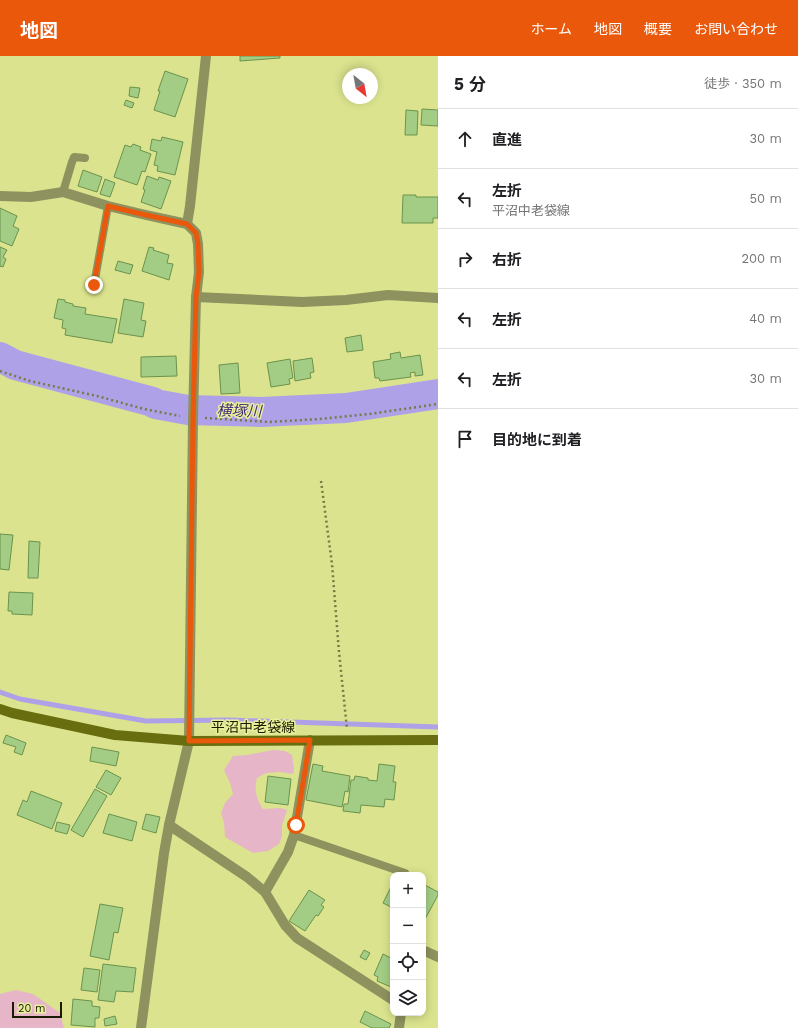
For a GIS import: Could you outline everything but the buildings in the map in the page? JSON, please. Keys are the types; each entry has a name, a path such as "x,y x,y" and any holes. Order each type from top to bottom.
{"main road":[{"name":"平沼中老袋線","path":"0,709 12,713 115,734 189,741 438,740"}],"street":[{"path":"187,224 206,56"},
{"path":"0,196 31,197 63,192 108,206 187,224 196,233 198,244 199,272 196,297 193,418 189,741 170,825 161,877 141,1028"},
{"path":"196,297 302,302 346,300 388,295 438,298"},
{"path":"265,892 288,852 294,835 310,740"},
{"path":"170,825 247,877 265,892 285,925 297,938 390,998"},
{"path":"426,951 438,956"},
{"path":"399,1028 401,1016"}],"lane":[{"path":"63,192 74,157 85,158"},
{"path":"94,285 108,206"},
{"path":"294,835 402,872"}],"path":[{"path":"0,371 30,381 97,396 144,409 193,418 269,422 369,414 438,404"},
{"path":"321,481 332,564 340,660 349,740"}],"shaded area":[{"path":"273,750 285,751 292,755 294,769 293,774 280,772 266,773 257,778 256,790 257,798 263,809 280,808 287,810 282,825 282,836 279,844 268,851 253,853 225,837 224,823 221,813 225,803 233,794 224,770 233,756"},
{"path":"16,990 33,994 60,1013 64,1028 0,1028 0,994"}],"waterway":[{"name":"横塚川","path":"0,357 15,365 153,402 155,404 188,410 261,412 346,408 438,394"},
{"path":"0,692 20,699 146,721 229,720 438,727"}],"route":[{"path":"94,285 108,206 187,224 196,233 199,272 196,297 193,418 189,741 310,740 296,825"}]}
